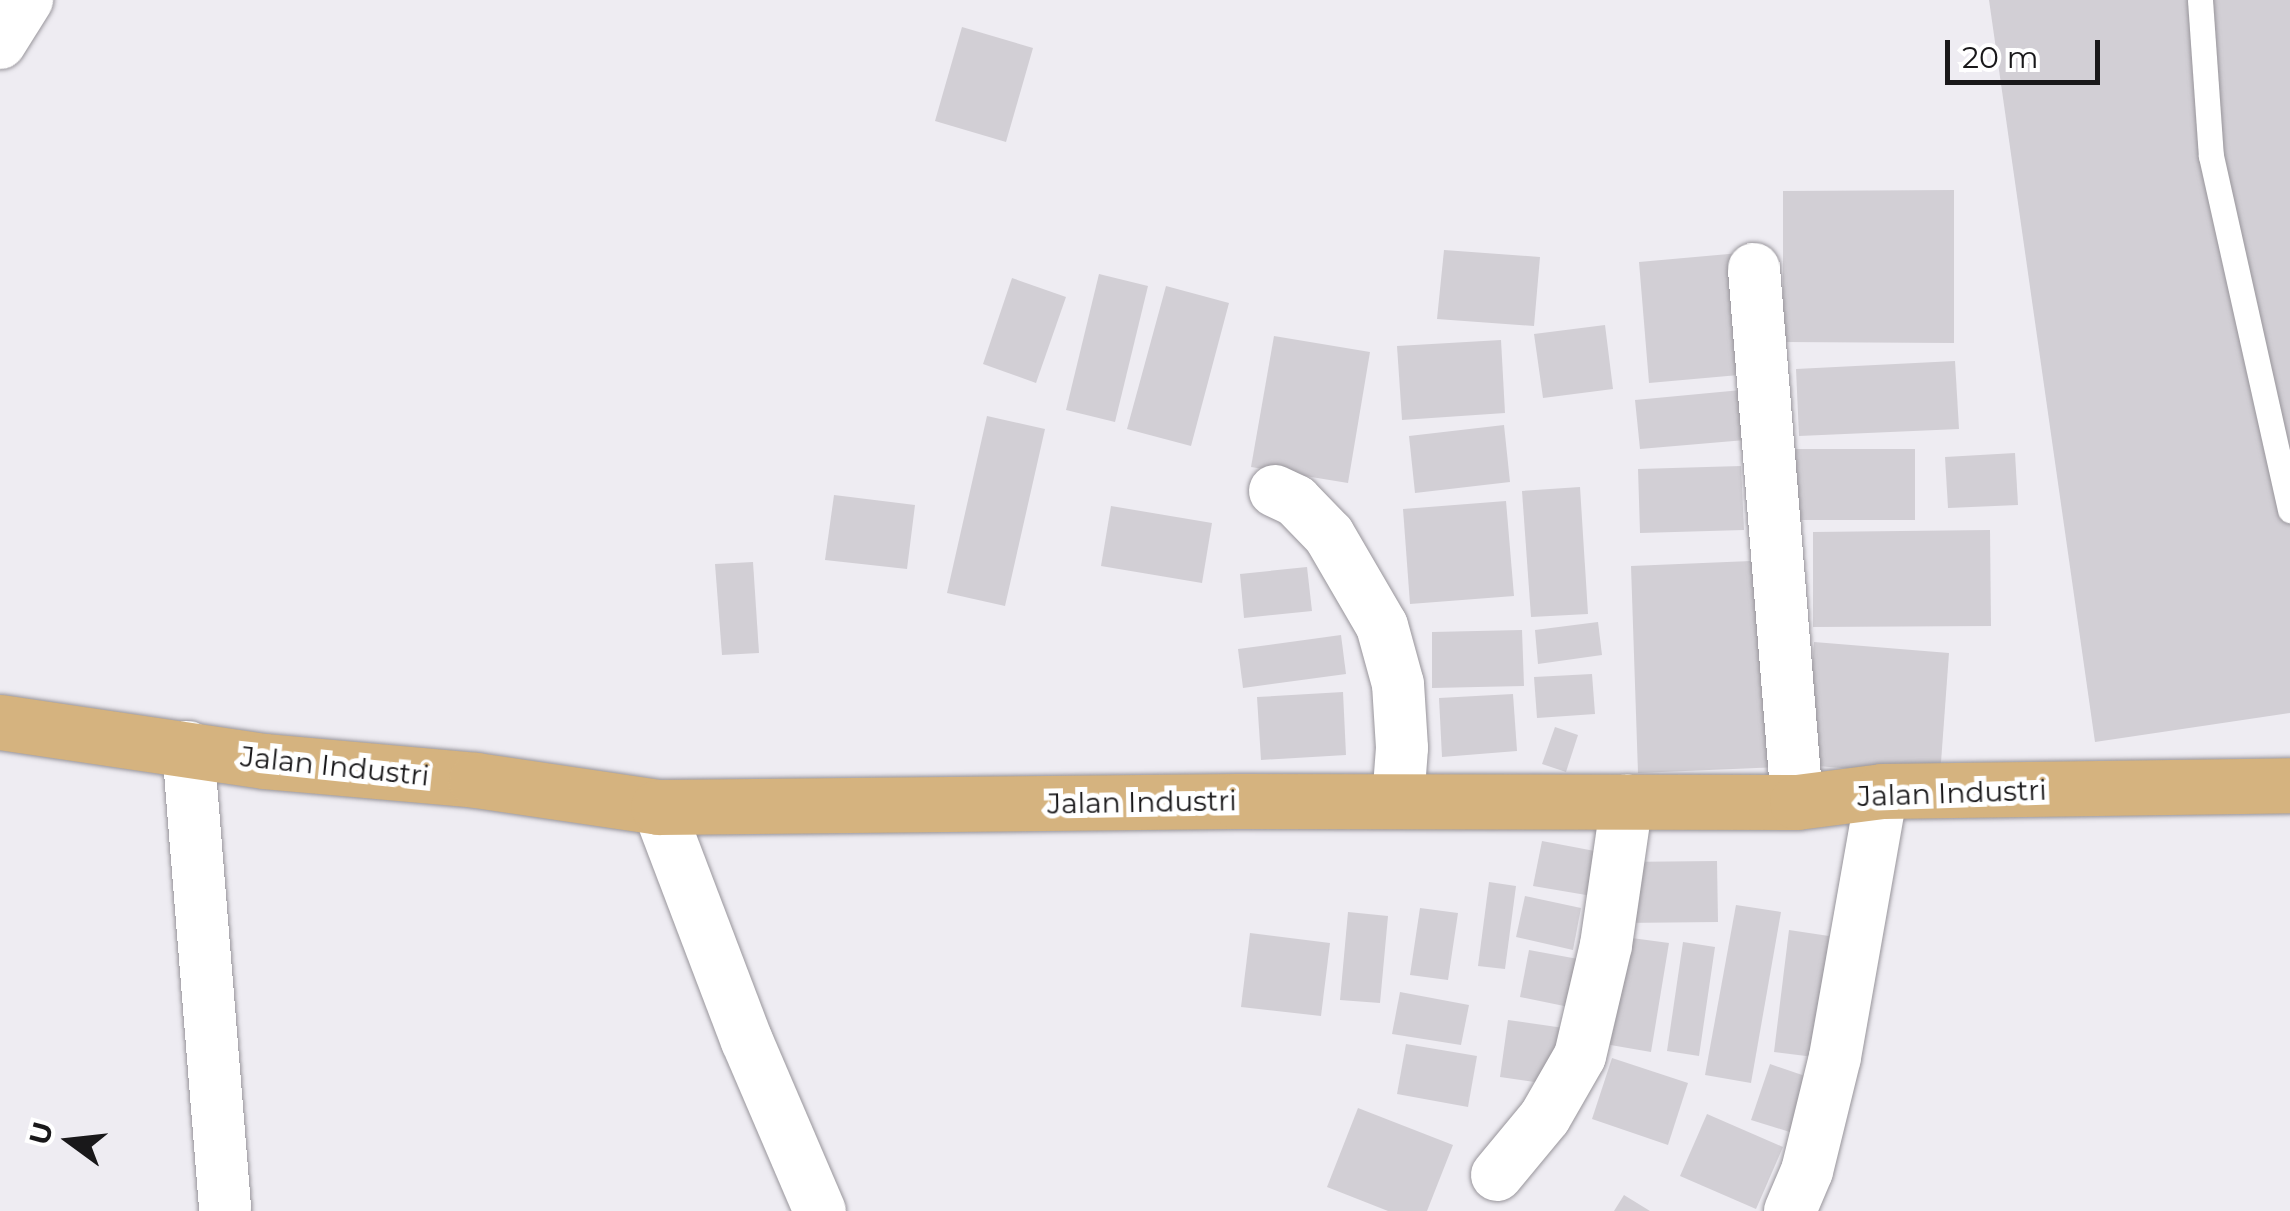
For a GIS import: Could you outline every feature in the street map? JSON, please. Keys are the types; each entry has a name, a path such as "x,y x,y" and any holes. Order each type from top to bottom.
{"main road":[{"name":"Jalan Industri","path":"0,722 264,761 476,780 658,807 1798,802 1882,791 2290,785"}],"street":[{"path":"0,43 27,0"},
{"path":"1754,269 1798,802"},
{"path":"1276,491 1296,501 1329,535 1382,626 1398,684 1402,748 1398,801"},
{"path":"188,747 225,1211"},
{"path":"1790,1211 1806,1172 1836,1057 1882,791"},
{"path":"1496,1175 1545,1117 1580,1056 1606,945 1627,801"},
{"path":"658,807 748,1041 820,1211"}],"lane":[{"path":"2200,0 2211,156 2290,510"}],"building":[{"path":"1989,0 2290,0 2290,713 2095,742"},
{"path":"962,27 1033,48 1006,142 935,121"},
{"path":"1954,190 1954,343 1783,342 1783,191"},
{"path":"1444,250 1540,257 1534,326 1437,319"},
{"path":"1740,253 1750,374 1649,383 1639,262"},
{"path":"1099,274 1148,286 1115,422 1066,410"},
{"path":"1012,278 1066,297 1036,383 983,364"},
{"path":"1166,286 1229,303 1191,446 1127,429"},
{"path":"1605,325 1613,389 1543,398 1534,334"},
{"path":"1274,336 1370,352 1348,483 1251,467"},
{"path":"1501,340 1505,413 1402,420 1397,346"},
{"path":"1955,361 1959,429 1799,436 1796,369"},
{"path":"1752,389 1757,439 1640,449 1635,400"},
{"path":"987,416 1045,429 1005,606 947,593"},
{"path":"1504,425 1510,482 1415,493 1409,436"},
{"path":"1793,449 1915,449 1915,520 1792,520"},
{"path":"2015,453 2018,505 1948,508 1945,457"},
{"path":"1741,466 1744,530 1640,533 1638,469"},
{"path":"1580,487 1588,614 1531,617 1522,491"},
{"path":"834,495 915,505 907,569 825,560"},
{"path":"1506,501 1514,596 1410,604 1403,509"},
{"path":"1111,506 1212,523 1202,583 1101,566"},
{"path":"1990,530 1991,626 1813,627 1813,532"},
{"path":"1775,560 1782,767 1638,773 1631,566"},
{"path":"753,562 759,653 722,655 715,564"},
{"path":"1307,567 1312,611 1244,618 1240,574"},
{"path":"1598,622 1602,655 1538,664 1535,630"},
{"path":"1522,630 1524,686 1432,688 1432,632"},
{"path":"1341,635 1346,674 1243,688 1238,649"},
{"path":"1814,642 1949,653 1940,776 1805,765"},
{"path":"1592,674 1595,714 1537,718 1534,677"},
{"path":"1343,692 1346,755 1261,760 1257,697"},
{"path":"1513,694 1517,751 1442,757 1439,698"},
{"path":"1555,727 1578,735 1566,772 1542,764"},
{"path":"1542,841 1600,852 1592,896 1533,886"},
{"path":"1717,861 1718,922 1621,923 1620,862"},
{"path":"1489,882 1516,886 1505,969 1478,966"},
{"path":"1525,896 1581,908 1573,950 1516,937"},
{"path":"1736,905 1781,912 1751,1083 1705,1075"},
{"path":"1420,908 1458,913 1448,980 1410,975"},
{"path":"1348,912 1388,916 1380,1003 1340,1000"},
{"path":"1789,930 1829,936 1814,1057 1774,1052"},
{"path":"1250,933 1330,943 1321,1016 1241,1007"},
{"path":"1617,936 1669,943 1651,1052 1599,1043"},
{"path":"1683,942 1715,947 1699,1056 1667,1051"},
{"path":"1529,950 1578,959 1569,1007 1520,997"},
{"path":"1400,992 1469,1005 1461,1045 1392,1034"},
{"path":"1508,1020 1564,1028 1556,1085 1500,1077"},
{"path":"1406,1044 1477,1056 1468,1107 1397,1094"},
{"path":"1612,1058 1688,1083 1668,1145 1592,1119"},
{"path":"1770,1064 1811,1078 1793,1133 1751,1120"},
{"path":"1358,1108 1453,1145 1427,1211 1388,1211 1327,1187"},
{"path":"1707,1114 1783,1147 1756,1209 1680,1176"},
{"path":"1624,1195 1650,1211 1614,1211"}]}
